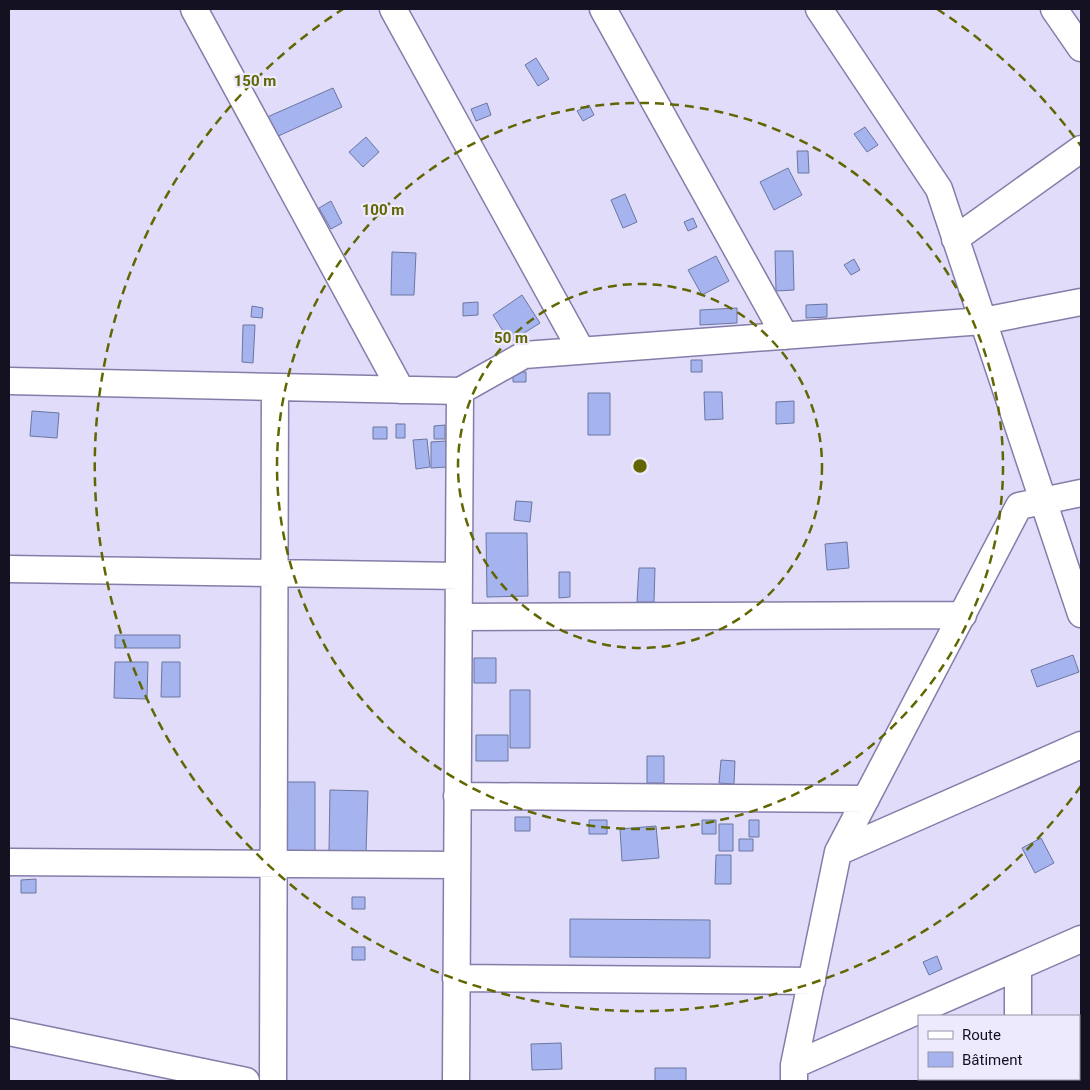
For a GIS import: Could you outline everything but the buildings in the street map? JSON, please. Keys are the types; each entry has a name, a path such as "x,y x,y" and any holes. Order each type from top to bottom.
{"street":[{"path":"194,9 401,390"},
{"path":"393,9 581,350"},
{"path":"603,9 785,336"},
{"path":"819,9 939,189 1081,614"},
{"path":"1054,9 1081,48"},
{"path":"955,239 1081,148"},
{"path":"9,382 460,391 524,354 983,321 1081,302"},
{"path":"273,1081 275,387"},
{"path":"456,1081 460,391"},
{"path":"794,1073 838,852 1019,506 1081,494"},
{"path":"9,569 459,576"},
{"path":"459,617 963,615"},
{"path":"838,852 1081,745"},
{"path":"457,796 866,799"},
{"path":"9,862 457,865"},
{"path":"794,1073 1081,939"},
{"path":"1018,967 1018,1015"},
{"path":"456,978 812,981"},
{"path":"9,1032 246,1081"}]}
